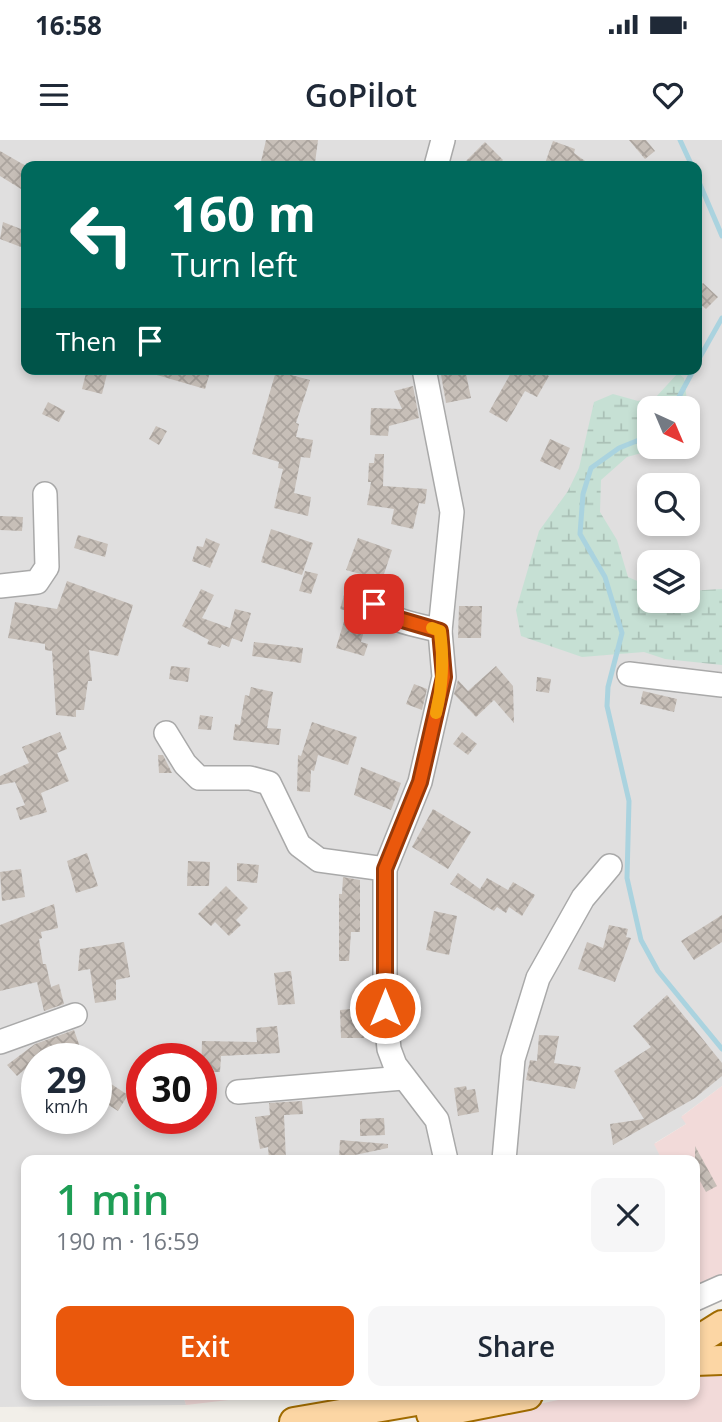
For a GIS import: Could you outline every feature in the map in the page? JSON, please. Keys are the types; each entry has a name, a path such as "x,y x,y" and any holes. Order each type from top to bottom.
{"main road":[{"path":"700,1339 722,1325"},
{"path":"700,1361 722,1360"},
{"path":"294,1422 422,1400"},
{"path":"390,1422 502,1400"}],"street":[{"path":"437,161 443,140"},
{"path":"425,375 452,512 440,631 444,677 420,782 385,869 385,1008 389,1049 403,1078 437,1120 445,1155"},
{"path":"0,586 37,582 47,567 45,494"},
{"path":"374,591 374,604 382,614 440,631"},
{"path":"629,674 722,685"},
{"path":"166,733 185,764 199,778 250,778 269,783 299,845 319,860 385,869"},
{"path":"504,1155 513,1059 538,978 583,898 610,866"},
{"path":"0,1042 17,1039 75,1015"},
{"path":"238,1092 403,1078"},
{"path":"700,1297 722,1287"}],"shaded area":[{"path":"0,140 722,140 722,1086 682,1116 686,1124 655,1143 660,1155 21,1155 21,1400 184,1400 186,1405 0,1407"},
{"path":"722,1086 722,1279 700,1290 700,1155 660,1155 654,1144 686,1124 681,1117"},
{"path":"722,1372 722,1422 454,1422 558,1400 700,1400 700,1374"},
{"path":"184,1400 228,1400 186,1405"}],"green space":[{"path":"676,375 684,378 686,396 657,396"},
{"path":"613,394 637,401 637,454 627,457 601,480 600,512 617,540 628,577 637,581 637,613 700,613 700,590 722,589 722,665 665,659 644,652 582,657 521,636 516,610 539,531 568,491 579,468 594,402"}],"building":[{"path":"266,140 318,140 315,161 261,161"},
{"path":"629,140 646,140 655,151 645,159"},
{"path":"553,141 575,149 574,153 585,161 546,161"},
{"path":"485,142 503,160 502,161 466,161"},
{"path":"0,151 21,163 21,189 0,176"},
{"path":"3,222 21,229 21,247 0,239"},
{"path":"702,284 718,297 706,309 702,306"},
{"path":"86,375 107,375 102,394 82,389"},
{"path":"157,375 209,375 205,389"},
{"path":"275,375 291,375 310,380 296,423 299,424 296,437 313,440 310,458 301,457 294,493 311,497 308,516 274,508 283,469 278,468 279,462 252,454"},
{"path":"441,375 466,375 471,398 446,403"},
{"path":"510,375 549,376 537,397 525,391 507,422 489,412"},
{"path":"413,386 419,418 389,426 388,436 370,435 371,408 402,409 394,391"},
{"path":"48,402 65,411 59,422 42,414"},
{"path":"156,426 167,431 159,445 149,439"},
{"path":"550,439 570,448 560,470 540,461"},
{"path":"375,454 384,454 383,486 427,489 425,504 419,503 413,529 391,524 394,509 367,505 371,482 368,482 369,463 374,463"},
{"path":"0,516 23,517 22,531 0,530"},
{"path":"271,529 313,543 302,575 261,562"},
{"path":"78,535 108,544 105,557 74,548"},
{"path":"206,538 220,544 210,568 192,561 197,546 203,547"},
{"path":"358,538 392,550 382,580 346,570"},
{"path":"305,571 318,574 311,594 299,591"},
{"path":"67,581 133,605 118,656 89,650 92,681 88,681 84,710 76,710 76,717 56,715 52,651 45,650 45,644 8,638 15,602 57,609"},
{"path":"201,589 214,595 202,618 230,628 235,609 251,613 242,642 232,638 229,647 222,644 220,648 207,644 209,640 182,626"},
{"path":"344,595 359,599 355,613 340,609"},
{"path":"459,606 482,606 481,638 458,638"},
{"path":"345,618 366,623 361,642 368,644 364,656 336,648"},
{"path":"254,642 303,648 301,663 252,656"},
{"path":"171,666 190,668 188,682 169,679"},
{"path":"496,666 513,686 514,723 494,700 476,717 454,694 458,680 468,691"},
{"path":"537,677 551,679 549,693 536,691"},
{"path":"414,684 427,689 422,710 406,704"},
{"path":"251,687 273,692 267,728 281,729 279,745 233,740 235,724 240,725 245,695 249,696"},
{"path":"643,691 677,699 674,712 640,704"},
{"path":"200,715 213,717 211,730 198,729"},
{"path":"312,722 357,737 348,765 318,755 314,771 311,770 310,792 297,791 298,755 301,756"},
{"path":"60,732 67,749 57,753 69,781 41,793 47,812 20,820 16,808 25,805 15,782 0,785 0,776 29,763 22,747"},
{"path":"462,732 477,744 468,755 453,744"},
{"path":"158,755 163,755 172,773 159,773"},
{"path":"361,767 401,783 391,810 354,795"},
{"path":"433,809 471,832 448,869 412,847"},
{"path":"87,853 98,886 76,893 67,861"},
{"path":"188,861 210,862 209,886 187,886"},
{"path":"237,863 259,865 257,883 237,881"},
{"path":"21,869 25,897 2,901 0,872"},
{"path":"458,873 480,889 487,878 508,890 513,882 535,895 522,916 509,907 506,913 497,907 494,911 450,884"},
{"path":"343,877 360,880 360,932 351,932 349,961 339,961 339,894 342,894"},
{"path":"226,886 248,908 236,920 241,925 229,936 215,922 211,926 198,914"},
{"path":"54,904 58,928 41,932 42,938 39,939 43,964 46,964 51,987 59,984 64,1004 44,1011 37,982 0,991 0,925"},
{"path":"434,911 457,916 449,955 426,950"},
{"path":"722,915 722,942 694,960 681,941"},
{"path":"609,925 628,929 626,937 631,938 615,982 578,969 587,942 603,948"},
{"path":"124,942 130,977 116,980 116,1000 95,1003 90,969 78,971 80,949"},
{"path":"291,971 295,1004 278,1005 274,973"},
{"path":"667,995 722,1063 722,1076 695,1098 613,1145 610,1124 644,1119 614,1071 651,1047 633,1026"},
{"path":"362,1008 364,1038 341,1038 340,1010"},
{"path":"277,1026 280,1053 221,1056 220,1072 217,1072 217,1043 202,1041 257,1042 256,1028"},
{"path":"74,1030 79,1043 38,1043"},
{"path":"539,1035 559,1036 554,1063 581,1067 575,1089 526,1080 530,1060 537,1061"},
{"path":"21,1054 21,1073 17,1076 7,1065"},
{"path":"112,1085 126,1094 118,1111 112,1107"},
{"path":"466,1086 467,1090 475,1089 479,1112 458,1116 454,1088"},
{"path":"302,1101 303,1114 284,1115 286,1155 269,1155 268,1147 260,1149 255,1117 270,1115 269,1103"},
{"path":"384,1118 385,1135 360,1136 360,1119"},
{"path":"340,1140 388,1144 388,1148 355,1155 339,1155"},
{"path":"700,1155 717,1186 706,1192 700,1181"}],"waterway":[{"path":"680,140 690,161"},
{"path":"702,189 722,236"},
{"path":"702,353 722,318"},
{"path":"679,396 691,375"},
{"path":"637,441 619,448 591,468 583,494 580,534 605,577 622,633 608,687 607,706 629,801 627,878 641,940 658,971 722,1049"}],"slow traffic":[{"path":"432,628 440,631 444,663 444,677 436,713"}],"route":[{"path":"374,604 382,614 440,631 444,663 444,677 420,782 385,869 385,1008"}]}
